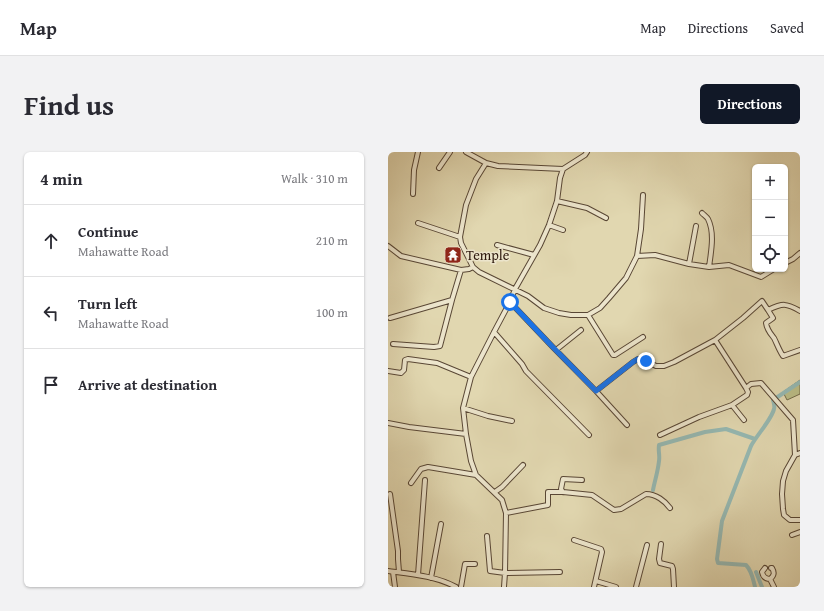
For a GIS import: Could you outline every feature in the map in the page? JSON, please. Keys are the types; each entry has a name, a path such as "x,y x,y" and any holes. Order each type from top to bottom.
{"street":[{"path":"413,194 414,170 418,152"},
{"path":"439,168 450,152"},
{"path":"466,152 486,164 498,166 563,169 585,155 587,152"},
{"path":"486,164 476,179 466,205 460,237 461,243 473,267 479,272 528,296 544,308 559,313 588,315 600,308 626,278 637,256 641,229 643,195"},
{"path":"504,585 506,513 502,500 476,475 471,461 463,408 471,377 549,225 557,201 560,178 563,169"},
{"path":"557,201 587,208 606,218"},
{"path":"702,213 708,218 711,230 712,247 709,267"},
{"path":"418,223 460,237"},
{"path":"549,225 563,230"},
{"path":"689,264 696,226"},
{"path":"497,245 534,255"},
{"path":"388,246 401,256 461,270 473,267"},
{"path":"788,262 800,252"},
{"path":"637,256 655,255 689,264 709,267 729,265 761,277 769,272"},
{"path":"393,344 434,347 440,346 461,270"},
{"path":"390,318 452,300"},
{"path":"596,391 638,359 656,366 664,366 694,352 715,340 762,301 773,318 766,323 766,326 783,356 800,350"},
{"path":"510,302 627,425"},
{"path":"768,310 783,304 800,310"},
{"path":"588,315 613,355 643,337"},
{"path":"556,350 581,330"},
{"path":"494,332 522,364 526,371 589,435"},
{"path":"660,435 699,417 732,405 747,395 748,392 746,388 715,340"},
{"path":"388,371 402,373 404,370 405,360 408,359 437,363 471,377"},
{"path":"746,388 751,384 761,383 793,420 795,455 786,471 783,481 782,509 784,515 790,520 800,520"},
{"path":"732,405 744,420"},
{"path":"463,408 488,416 512,421"},
{"path":"388,423 466,434"},
{"path":"795,455 800,453"},
{"path":"495,492 523,466"},
{"path":"411,483 422,469 428,467 476,475"},
{"path":"563,492 561,489 563,479 582,480"},
{"path":"418,575 425,480"},
{"path":"506,513 548,505 548,492 592,495 614,510 621,509 646,494 650,494 665,502 670,508"},
{"path":"390,494 398,551 399,572"},
{"path":"431,578 441,524"},
{"path":"792,535 800,532"},
{"path":"487,536 490,571 505,573 560,572"},
{"path":"574,540 601,549 602,552 594,587"},
{"path":"661,544 659,559 660,562 672,566 674,587"},
{"path":"636,587 647,545"},
{"path":"461,587 465,564 476,564"},
{"path":"765,568 762,572 763,576 770,580 774,587"},
{"path":"770,580 774,576 771,568"},
{"path":"395,587 390,572 418,575 445,582 456,587"},
{"path":"596,581 616,587"}],"green space":[{"path":"800,380 800,394 787,400 783,392"}],"waterway":[{"path":"755,587 751,572 746,565 718,563 717,559 722,521 751,446 773,413 773,400 800,382"},
{"path":"653,490 659,465 659,445 705,432 726,429 755,439"},
{"path":"756,572 762,587"}],"place":[{"name":"Temple","path":"453,255"}],"route":[{"path":"510,302 596,391 633,362 638,359 646,361"}]}
